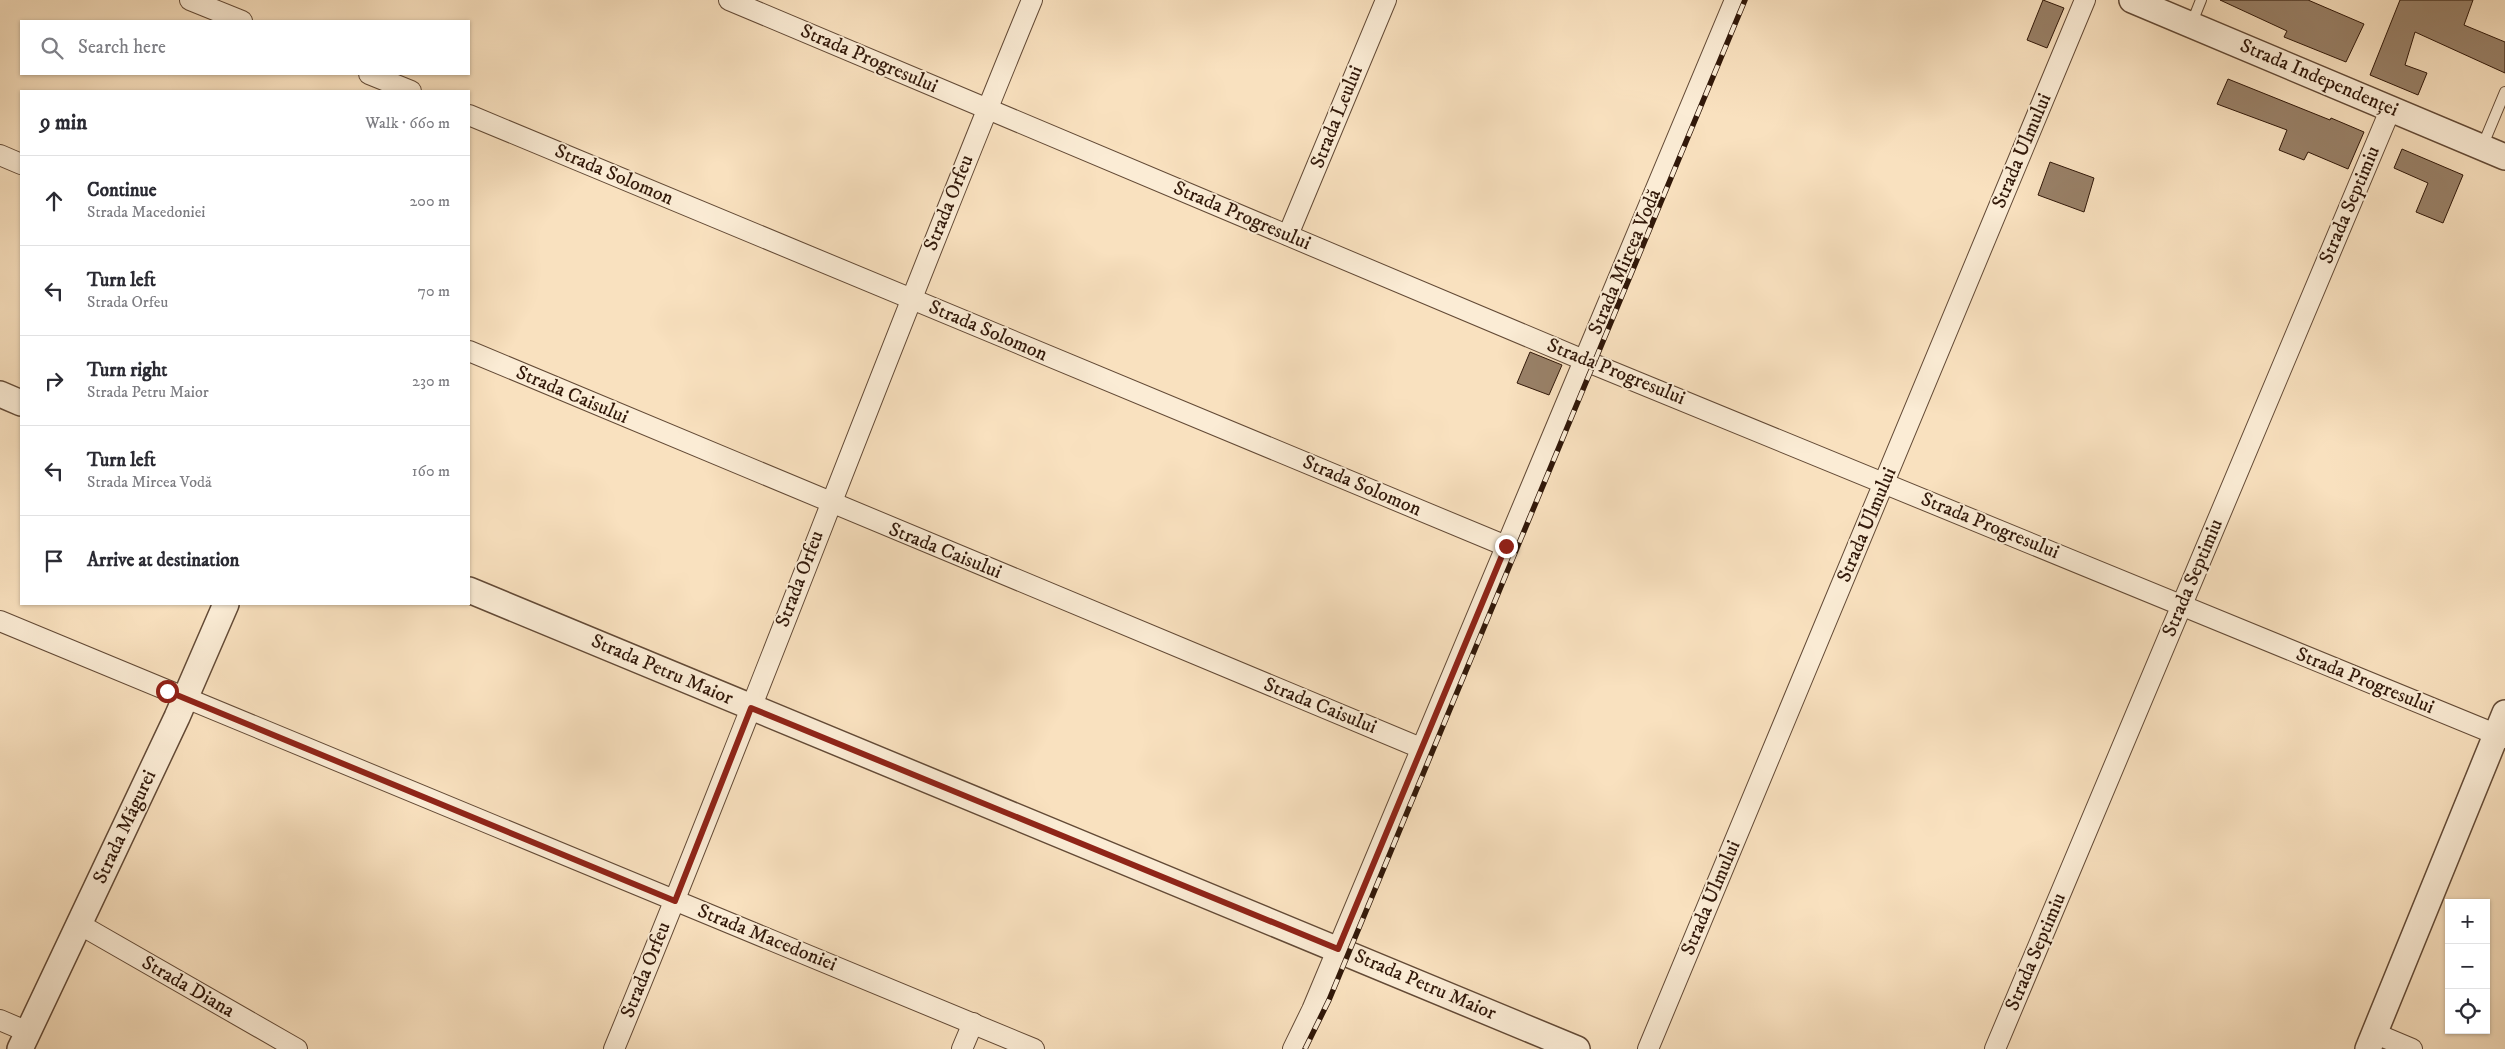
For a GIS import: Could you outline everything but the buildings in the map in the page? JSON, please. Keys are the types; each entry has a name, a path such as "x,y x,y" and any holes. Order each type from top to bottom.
{"street":[{"path":"190,0 240,20"},
{"name":"Strada Progresului","path":"729,0 986,110 1584,360 2181,605 2502,729"},
{"name":"Strada Orfeu","path":"614,1049 751,708 829,503 1032,0"},
{"name":"Strada Leului","path":"1288,235 1386,0"},
{"name":"Strada Mircea Vodă","path":"1293,1049 1312,1010 1423,749 1735,0"},
{"name":"Strada Ulmului","path":"1648,1049 2085,0"},
{"name":"Strada Independenței","path":"2132,0 2505,156"},
{"path":"371,75 408,90"},
{"name":"Strada Septimiu","path":"1995,1049 2391,108"},
{"name":"Strada Solomon","path":"470,115 1506,546"},
{"path":"0,155 20,164"},
{"name":"Strada Caisului","path":"470,351 829,503 1423,749"},
{"path":"0,394 20,403"},
{"name":"Strada Petru Maior","path":"470,590 1577,1049"},
{"name":"Strada Măgurei","path":"24,1041 186,699 226,605"},
{"name":"Strada Macedoniei","path":"0,622 1034,1049"},
{"path":"2412,1049 2371,1041 2502,729"},
{"name":"Strada Diana","path":"79,924 297,1049"},
{"path":"0,1020 24,1041"},
{"path":"962,1049 973,1023"}],"lane":[{"path":"2191,25 2201,0"},
{"path":"2482,147 2505,92"}],"railway":[{"path":"1305,1049 1329,1000 1745,0"}],"route":[{"path":"167,691 675,901 751,708 1338,949 1423,749 1506,546"}]}
